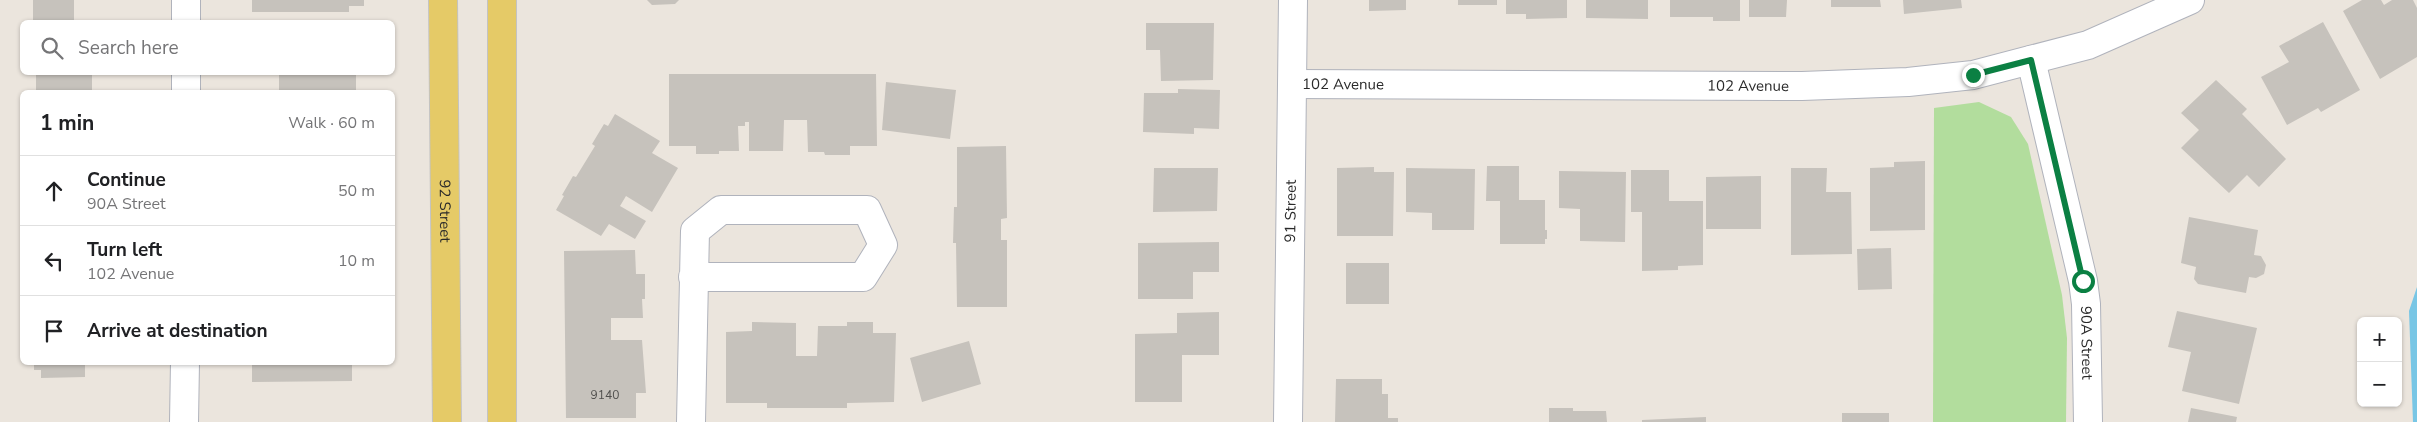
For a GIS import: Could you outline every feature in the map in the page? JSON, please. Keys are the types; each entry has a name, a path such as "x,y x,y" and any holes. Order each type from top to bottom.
{"main road":[{"name":"92 Street","path":"443,0 447,422"},
{"path":"502,0 502,422"}],"street":[{"path":"186,0 186,20"},
{"name":"91 Street","path":"1288,422 1293,0"},
{"name":"102 Avenue","path":"1292,84 1821,85 1908,82 1973,75 2088,45 2150,20 2190,0"},
{"name":"90A Street","path":"2031,60 2083,281 2086,304 2088,422"},
{"path":"186,75 186,90"},
{"path":"691,422 693,277 695,231 721,210 867,210 884,245 863,277 693,277"},
{"path":"184,365 184,422"}],"green space":[{"path":"1979,102 2011,117 2028,144 2062,295 2067,338 2066,422 1933,422 1934,108"}],"water":[{"path":"2417,287 2417,422 2413,422 2409,311"}],"building":[{"path":"33,0 74,0 74,20 33,20"},
{"path":"252,0 364,0 364,6 349,6 349,12 252,12"},
{"path":"647,0 679,0 675,4 652,5"},
{"path":"1369,0 1406,0 1406,10 1369,11"},
{"path":"1458,0 1497,0 1497,5 1458,5"},
{"path":"1506,0 1567,0 1567,18 1526,19 1526,14 1506,14"},
{"path":"1586,0 1648,0 1648,19 1586,18"},
{"path":"1670,0 1740,0 1740,21 1713,21 1713,17 1670,17"},
{"path":"1749,0 1787,0 1786,17 1749,17"},
{"path":"1831,0 1880,0 1881,7 1831,7"},
{"path":"1903,0 1961,0 1962,8 1904,14"},
{"path":"2362,0 2381,0 2384,5 2392,0 2413,0 2417,8 2417,57 2380,79 2343,11"},
{"path":"2323,22 2360,90 2321,112 2318,108 2287,125 2261,77 2289,62 2279,46"},
{"path":"1146,23 1214,23 1213,80 1161,81 1160,50 1146,50"},
{"path":"669,74 876,74 877,146 850,146 850,155 825,155 824,152 808,152 807,120 784,120 783,151 749,151 749,122 745,122 745,126 738,126 739,151 719,151 719,154 696,154 696,146 669,146"},
{"path":"36,75 92,75 92,90 36,90"},
{"path":"279,75 356,75 356,90 279,90"},
{"path":"2216,80 2247,109 2242,114 2286,159 2259,187 2247,175 2229,193 2181,148 2199,130 2181,113"},
{"path":"886,82 956,90 950,139 882,130"},
{"path":"1178,89 1220,90 1219,129 1194,128 1194,134 1143,132 1144,93 1178,93"},
{"path":"615,114 660,141 652,153 678,168 652,212 626,196 620,206 646,221 635,239 609,224 601,236 556,210 573,176 576,177 595,146 592,144 604,124 608,126"},
{"path":"1006,146 1007,218 1001,219 1001,240 1007,240 1007,307 957,307 956,243 953,243 954,207 957,207 957,147"},
{"path":"1925,161 1925,230 1870,231 1870,168 1894,167 1894,162"},
{"path":"1487,166 1519,166 1519,200 1545,200 1545,230 1547,230 1547,239 1545,239 1545,244 1500,244 1500,201 1486,201"},
{"path":"1374,167 1374,172 1394,172 1393,236 1337,236 1337,168"},
{"path":"1154,168 1218,168 1217,211 1153,212"},
{"path":"1406,168 1475,169 1474,230 1432,230 1432,213 1406,212"},
{"path":"1791,168 1827,168 1826,192 1851,192 1852,254 1791,255"},
{"path":"1631,170 1669,170 1669,201 1703,201 1703,265 1678,266 1678,270 1642,271 1642,212 1631,212"},
{"path":"1559,171 1626,172 1625,242 1580,241 1580,209 1559,208"},
{"path":"1761,176 1761,229 1706,229 1706,177"},
{"path":"2189,217 2258,230 2254,255 2261,256 2266,265 2264,274 2256,278 2249,277 2246,293 2198,284 2194,279 2196,267 2181,263"},
{"path":"1219,242 1219,272 1193,272 1193,299 1138,299 1138,243"},
{"path":"1891,248 1892,289 1858,290 1857,249"},
{"path":"635,250 636,274 645,274 645,299 642,299 643,318 611,318 611,340 642,340 646,393 636,393 636,418 566,418 564,251"},
{"path":"1346,263 1389,263 1389,304 1346,304"},
{"path":"2177,311 2257,328 2239,404 2182,391 2191,352 2168,347"},
{"path":"1219,312 1219,355 1182,355 1182,402 1135,402 1135,334 1177,333 1177,313"},
{"path":"752,322 796,323 796,356 817,356 818,326 847,326 847,322 873,322 873,333 896,333 894,402 847,403 847,408 767,408 767,403 726,403 726,332 752,331"},
{"path":"969,341 981,384 922,402 910,358"},
{"path":"34,365 85,365 85,377 41,378 41,370 34,370"},
{"path":"252,365 352,365 352,381 252,382"},
{"path":"1336,379 1382,379 1382,394 1388,394 1388,418 1398,418 1398,422 1335,422"},
{"path":"1549,408 1573,408 1573,411 1606,411 1607,422 1549,422"},
{"path":"2191,408 2237,417 2236,422 2188,422"},
{"path":"1842,413 1889,413 1889,422 1842,422"},
{"path":"1706,417 1706,422 1642,422 1642,420"}],"route":[{"path":"1973,75 2031,60 2083,281"}]}
